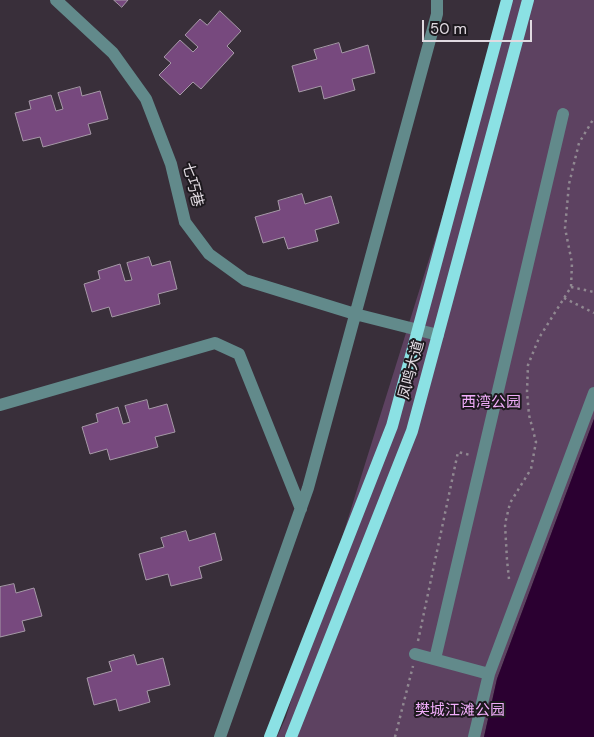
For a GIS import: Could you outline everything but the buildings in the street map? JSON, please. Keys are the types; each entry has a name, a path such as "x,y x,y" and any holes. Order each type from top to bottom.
{"main road":[{"name":"凤鸣大道","path":"270,737 392,426 507,0"},
{"name":"凤鸣大道","path":"291,737 412,431 528,0"}],"street":[{"name":"七巧巷","path":"56,0 113,53 146,99 171,164 185,222 209,254 245,280 355,314 438,335"},
{"path":"220,737 308,488 437,14 438,0"},
{"path":"435,658 563,114"},
{"path":"0,405 215,343 239,354 301,509"},
{"path":"474,737 489,674 594,393"},
{"path":"415,654 489,674"}],"path":[{"path":"509,579 506,560 505,524 510,503 531,469 536,442 529,415 527,392 528,365 539,338 571,287 572,263 565,228 569,184 579,143 594,118"},
{"path":"571,287 594,292"},
{"path":"564,298 594,313"},
{"path":"395,737 415,654 458,452 482,458"}],"green space":[{"name":"西湾公园","path":"510,0 594,0 594,419 497,679 484,737 277,737 286,717"}],"shaded area":[{"path":"594,419 594,737 484,737 497,679"}],"park label":[{"name":"樊城江滩公园","path":"460,711"}]}
